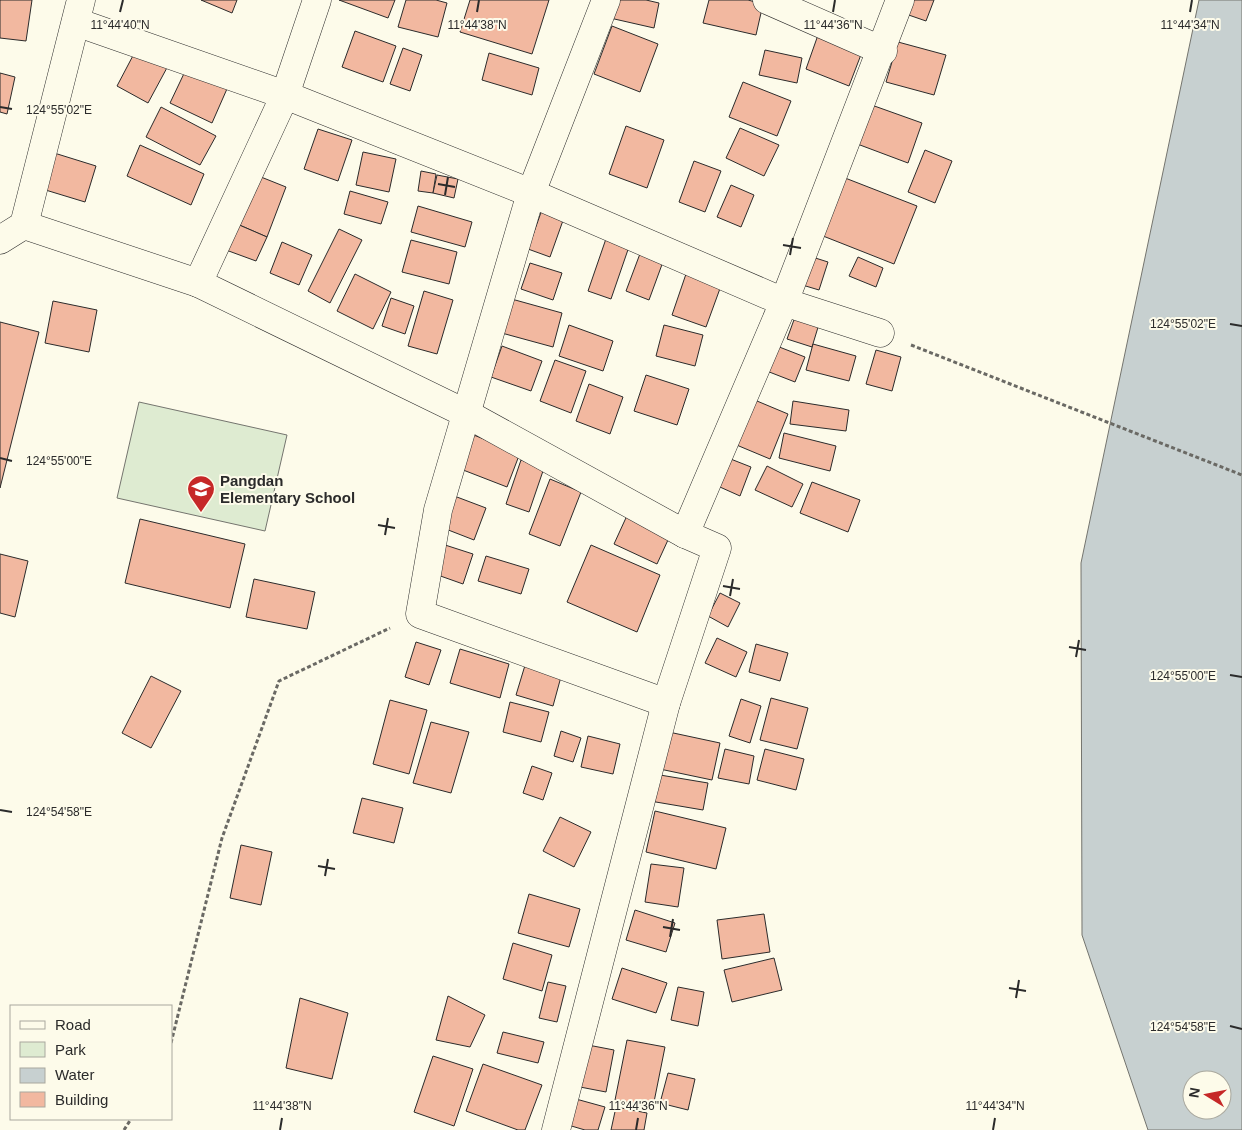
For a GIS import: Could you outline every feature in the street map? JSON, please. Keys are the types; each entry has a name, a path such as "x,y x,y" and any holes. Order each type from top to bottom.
{"street":[{"path":"198,282 285,95 317,0"},
{"path":"606,0 531,193 438,510 420,614 666,703"},
{"path":"766,0 883,51"},
{"path":"685,534 784,302 883,51 900,0"},
{"path":"0,240 24,225 79,11 531,193 784,302 880,333"},
{"path":"24,225 198,282 467,414 685,534 717,548 666,703 556,1130"}],"path":[{"path":"880,333 1242,475"},
{"path":"172,1039 222,838 279,681 420,614"}],"green space":[{"path":"139,402 287,435 265,531 117,498"}],"water":[{"path":"1199,0 1242,0 1242,1130 1148,1130 1082,935 1081,563"}],"building":[{"path":"0,0 32,0 26,41 0,38"},
{"path":"201,0 237,0 232,13"},
{"path":"339,0 395,0 388,18"},
{"path":"406,0 436,0 447,3 438,37 398,27"},
{"path":"470,0 549,0 532,54 460,32"},
{"path":"614,0 646,0 659,3 654,28 610,18"},
{"path":"709,0 748,0 763,4 756,35 703,23"},
{"path":"904,0 934,0 926,21 900,12"},
{"path":"612,26 658,44 640,92 594,74"},
{"path":"355,31 396,46 383,82 342,67"},
{"path":"818,35 862,52 849,86 806,69"},
{"path":"898,42 946,55 934,95 886,82"},
{"path":"137,48 169,64 148,103 117,86"},
{"path":"403,48 422,55 410,91 390,84"},
{"path":"765,50 802,58 797,83 759,75"},
{"path":"489,53 539,68 532,95 482,80"},
{"path":"189,63 230,82 212,123 170,103"},
{"path":"0,73 15,77 7,114 0,112"},
{"path":"743,82 791,101 777,136 729,117"},
{"path":"866,103 922,123 908,163 852,142"},
{"path":"161,107 216,136 200,165 146,137"},
{"path":"626,126 664,140 647,188 609,174"},
{"path":"740,128 779,145 764,176 726,158"},
{"path":"318,129 352,140 338,181 304,169"},
{"path":"140,145 204,174 191,205 127,176"},
{"path":"925,150 952,161 935,203 908,192"},
{"path":"51,152 96,166 85,202 39,188"},
{"path":"363,152 396,159 389,192 356,185"},
{"path":"694,161 721,171 705,212 679,202"},
{"path":"421,171 436,174 433,193 418,191"},
{"path":"256,175 286,187 267,237 237,224"},
{"path":"437,175 458,179 454,198 433,193"},
{"path":"840,176 917,206 894,264 818,234"},
{"path":"731,185 754,195 741,227 717,217"},
{"path":"350,191 388,202 381,224 344,214"},
{"path":"544,204 566,212 550,257 528,249"},
{"path":"418,206 472,222 465,247 411,232"},
{"path":"237,224 267,237 256,261 226,250"},
{"path":"339,229 362,240 330,303 308,291"},
{"path":"609,230 632,238 611,299 588,291"},
{"path":"411,240 457,252 449,284 402,272"},
{"path":"282,242 312,255 299,285 270,273"},
{"path":"641,251 664,259 649,300 626,291"},
{"path":"809,256 828,262 819,290 799,284"},
{"path":"858,257 883,268 876,287 849,276"},
{"path":"530,263 562,273 553,300 521,289"},
{"path":"687,271 722,283 706,327 672,315"},
{"path":"355,274 391,292 373,329 337,311"},
{"path":"424,291 453,300 437,354 408,346"},
{"path":"391,298 414,306 405,334 382,326"},
{"path":"508,298 562,313 553,347 498,332"},
{"path":"53,301 97,310 89,352 45,343"},
{"path":"795,317 819,324 812,347 787,339"},
{"path":"0,322 39,332 0,488"},
{"path":"569,325 613,341 603,371 559,356"},
{"path":"664,325 703,335 695,366 656,356"},
{"path":"769,343 805,357 795,382 759,368"},
{"path":"813,344 856,356 849,381 806,370"},
{"path":"502,346 542,361 531,391 491,377"},
{"path":"876,350 901,357 892,391 866,384"},
{"path":"555,360 586,371 571,413 540,401"},
{"path":"646,375 689,389 677,425 634,411"},
{"path":"589,384 623,397 610,434 576,421"},
{"path":"745,396 788,414 770,459 727,441"},
{"path":"793,401 849,410 846,431 790,424"},
{"path":"473,429 520,453 504,483 458,460"},
{"path":"784,433 836,446 830,471 779,458"},
{"path":"471,434 520,453 507,487 458,468"},
{"path":"723,456 751,467 740,496 711,483"},
{"path":"521,460 544,468 529,512 506,504"},
{"path":"767,466 803,484 792,507 755,490"},
{"path":"550,479 581,492 560,546 529,534"},
{"path":"812,482 860,500 848,532 800,513"},
{"path":"449,494 486,508 474,540 438,526"},
{"path":"630,509 673,529 657,564 614,544"},
{"path":"140,519 245,544 230,608 125,583"},
{"path":"442,544 473,554 463,584 432,573"},
{"path":"591,545 660,575 637,632 567,602"},
{"path":"0,554 28,561 15,617 0,613"},
{"path":"486,556 529,569 521,594 478,581"},
{"path":"254,579 315,592 307,629 246,617"},
{"path":"720,593 740,603 728,627 708,616"},
{"path":"717,638 747,652 736,677 705,663"},
{"path":"416,642 441,650 429,685 405,677"},
{"path":"756,644 788,653 780,681 749,672"},
{"path":"460,649 509,664 500,698 450,683"},
{"path":"526,662 562,673 553,706 516,695"},
{"path":"151,676 181,691 151,748 122,733"},
{"path":"771,698 808,708 797,749 760,740"},
{"path":"741,699 761,706 750,743 729,736"},
{"path":"390,700 427,710 409,774 373,764"},
{"path":"510,702 549,712 541,742 503,732"},
{"path":"431,722 469,732 451,793 413,783"},
{"path":"561,731 581,738 573,762 554,756"},
{"path":"664,731 720,743 712,780 655,768"},
{"path":"588,736 620,744 613,774 581,767"},
{"path":"725,749 754,756 749,784 718,778"},
{"path":"765,749 804,759 796,790 757,780"},
{"path":"532,766 552,773 543,800 523,793"},
{"path":"654,774 708,783 703,810 650,801"},
{"path":"362,798 403,808 394,843 353,833"},
{"path":"655,811 726,828 716,869 646,852"},
{"path":"560,817 591,832 574,867 543,851"},
{"path":"241,845 272,852 261,905 230,898"},
{"path":"651,864 684,868 678,907 645,902"},
{"path":"529,894 580,909 569,947 518,933"},
{"path":"635,910 675,923 666,952 626,940"},
{"path":"764,914 770,952 722,959 717,920"},
{"path":"513,943 552,955 542,991 503,979"},
{"path":"774,958 782,990 732,1002 724,970"},
{"path":"622,968 667,983 656,1013 612,999"},
{"path":"548,982 566,986 557,1022 539,1018"},
{"path":"678,987 704,992 698,1026 671,1020"},
{"path":"448,996 485,1015 470,1047 436,1040"},
{"path":"300,998 348,1013 332,1079 286,1068"},
{"path":"503,1032 544,1042 538,1063 497,1053"},
{"path":"627,1040 665,1047 653,1107 615,1100"},
{"path":"588,1045 614,1050 606,1092 580,1087"},
{"path":"433,1056 473,1069 454,1126 414,1112"},
{"path":"483,1064 542,1085 525,1130 518,1130 466,1111"},
{"path":"668,1073 695,1079 688,1110 660,1103"},
{"path":"576,1099 605,1107 598,1130 585,1130 568,1125"},
{"path":"616,1107 647,1113 644,1130 611,1130"}],"place":[{"name":"Pangdan Elementary School","path":"201,513"}]}
